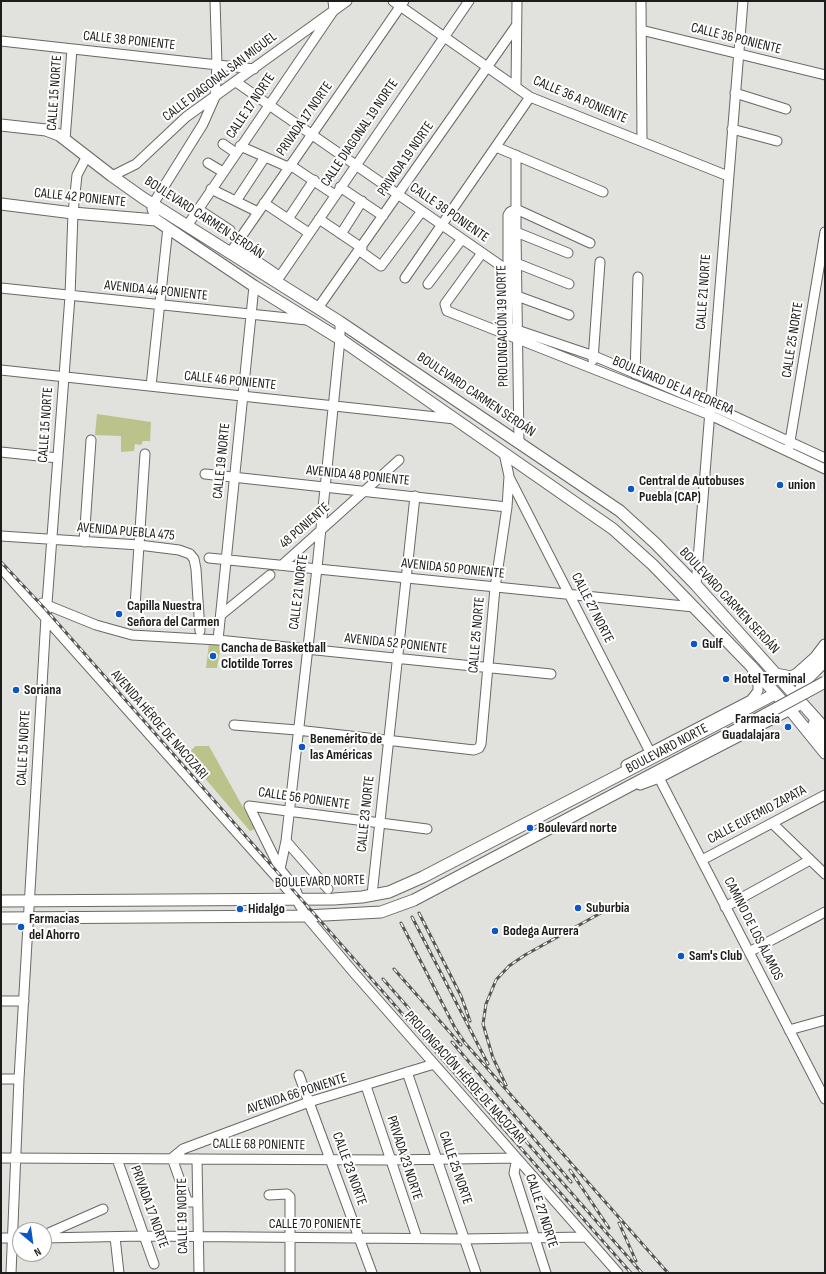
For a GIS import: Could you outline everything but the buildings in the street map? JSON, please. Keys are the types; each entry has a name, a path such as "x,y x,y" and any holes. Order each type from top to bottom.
{"main road":[{"name":"BOULEVARD CARMEN SERDÁN","path":"1,125 46,130 65,140 143,198 187,226 232,250 278,279 318,308 620,511 655,543 696,585 776,674 804,708 825,728"},
{"path":"143,198 146,209 143,219"},
{"name":"CALLE 42 PONIENTE","path":"1,204 73,213 156,220"},
{"name":"BOULEVARD CARMEN SERDÁN","path":"156,220 254,286 340,339 613,529 653,565 751,666 791,711 825,753"},
{"path":"501,451 506,434"},
{"path":"776,674 791,677 798,674 816,657 825,645"},
{"path":"796,688 810,677 825,661"},
{"name":"BOULEVARD NORTE","path":"1,901 30,900 301,905 369,914 381,912 414,900 607,797 658,775 825,682"},
{"name":"BOULEVARD NORTE","path":"1,918 29,918 301,905 372,895 395,889 423,877 771,696"},
{"path":"804,708 825,739"}],"street":[{"path":"156,220 152,209 153,204 203,124 215,97 217,65 214,1"},
{"name":"CALLE DIAGONAL SAN MIGUEL","path":"112,176 136,164 186,117 254,69 333,5 347,1"},
{"name":"CALLE DIAGONAL 19 NORTE","path":"278,279 444,35 469,1"},
{"path":"516,86 517,1"},
{"path":"641,1 642,141"},
{"name":"CALLE 21 NORTE","path":"696,585 743,1"},
{"name":"CALLE 36 A PONIENTE","path":"399,3 530,97 728,176"},
{"name":"PRIVADA 17 NORTE","path":"232,250 399,3"},
{"name":"CALLE 17 NORTE","path":"187,226 333,5"},
{"name":"PRIVADA 19 NORTE","path":"318,308 361,250 383,216 516,26"},
{"name":"CALLE 36 PONIENTE","path":"642,30 825,74"},
{"name":"CALLE 38 PONIENTE","path":"1,41 254,69"},
{"name":"CALLE 15 NORTE","path":"65,140 72,49"},
{"name":"CALLE 38 PONIENTE","path":"236,82 507,270"},
{"path":"735,93 786,108"},
{"path":"405,278 530,97"},
{"path":"732,129 777,141"},
{"path":"223,144 289,166 314,180 335,195"},
{"path":"496,147 603,192"},
{"name":"PROLONGACIÓN 19 NORTE","path":"516,155 519,443"},
{"name":"CALLE 15 NORTE","path":"16,1222 16,1158 46,617 70,296 73,213 77,176 87,156"},
{"path":"236,201 265,157"},
{"path":"208,162 223,172"},
{"path":"288,219 314,180"},
{"path":"340,187 383,216"},
{"path":"211,190 258,212"},
{"path":"341,234 362,201"},
{"path":"264,203 309,233"},
{"path":"198,209 230,230"},
{"path":"516,209 590,243"},
{"name":"PROLONGACIÓN 19 NORTE","path":"508,332 508,215 516,209"},
{"path":"319,219 341,234 381,266 422,211"},
{"path":"151,386 168,227"},
{"path":"516,232 568,253"},
{"name":"CALLE 25 NORTE","path":"789,452 825,232"},
{"path":"428,284 462,239"},
{"path":"482,253 445,304 445,308 447,311 508,332"},
{"path":"590,367 594,356 600,262"},
{"path":"516,264 569,284"},
{"path":"635,374 638,277"},
{"name":"CALLE 19 NORTE","path":"218,640 222,614 226,560 254,286"},
{"name":"AVENIDA 44 PONIENTE","path":"1,288 307,320"},
{"path":"517,296 569,316"},
{"name":"CALLE 21 NORTE","path":"280,869 286,841 306,650 317,568 319,533 334,406 340,339 340,322"},
{"name":"BOULEVARD DE LA PEDRERA","path":"508,332 518,329 594,356 710,410 789,452 825,469"},
{"name":"BOULEVARD DE LA PEDRERA","path":"508,332 518,340 710,410 790,442 825,458"},
{"name":"CALLE 46 PONIENTE","path":"1,370 457,420"},
{"path":"84,542 91,440"},
{"name":"CALLE 25 NORTE","path":"388,740 474,750 479,748 481,744 495,588 507,507 509,476 501,451"},
{"path":"1,452 58,458"},
{"path":"135,606 144,454"},
{"name":"48 PONIENTE","path":"282,565 399,460"},
{"name":"AVENIDA 48 PONIENTE","path":"205,474 235,476 507,507"},
{"name":"CALLE 27 NORTE","path":"509,476 650,752"},
{"name":"CALLE 23 NORTE","path":"372,895 415,496"},
{"path":"1,536 52,540"},
{"name":"AVENIDA PUEBLA 475","path":"52,540 139,545 179,550 190,554 194,559 200,631"},
{"name":"AVENIDA 50 PONIENTE","path":"208,558 694,607"},
{"name":"AVENIDA HÉROE DE NACOZARI","path":"1,568 29,597 301,905"},
{"path":"222,614 270,575"},
{"name":"AVENIDA 52 PONIENTE","path":"29,597 96,625 132,635 218,640 551,674"},
{"name":"BOULEVARD NORTE","path":"613,778 624,767 650,752 751,700 758,691 758,685 751,666"},
{"name":"BOULEVARD NORTE","path":"658,775 791,711 804,708"},
{"path":"234,725 388,740"},
{"name":"CAMINO DE LOS ÁLAMOS","path":"658,775 825,1099"},
{"name":"CALLE EUFEMIO ZAPATA","path":"702,860 773,824 825,795"},
{"name":"CALLE 56 PONIENTE","path":"280,869 248,806 427,829"},
{"path":"773,824 825,874"},
{"path":"286,841 328,889"},
{"path":"725,907 810,860"},
{"path":"280,869 295,888 301,905"},
{"name":"PROLONGACIÓN HÉROE DE NACOZARI","path":"301,905 434,1064 616,1272"},
{"path":"749,952 825,912"},
{"path":"1,1001 24,1001"},
{"path":"789,1030 825,1020"},
{"name":"AVENIDA 66 PONIENTE","path":"172,1158 189,1146 310,1102 434,1064"},
{"name":"CALLE 25 NORTE","path":"408,1072 476,1273"},
{"name":"CALLE 23 NORTE","path":"299,1075 372,1273"},
{"path":"1,1079 20,1079"},
{"name":"PRIVADA 23 NORTE","path":"366,1086 417,1238"},
{"name":"CALLE 68 PONIENTE","path":"1,1158 437,1160 517,1158"},
{"path":"172,1158 188,1202 197,1202"},
{"name":"CALLE 19 NORTE","path":"197,1158 197,1238 199,1273"},
{"name":"CALLE 27 NORTE","path":"517,1158 514,1173 546,1273"},
{"name":"PRIVADA 17 NORTE","path":"117,1159 154,1264"},
{"path":"269,1195 289,1195 290,1273"},
{"path":"52,1231 103,1209"},
{"name":"CALLE 70 PONIENTE","path":"52,1238 143,1236 197,1238 464,1239 586,1237"},
{"path":"115,1237 118,1273"},
{"path":"1,1238 12,1238"},
{"name":"CALLE 15 NORTE","path":"11,1273 13,1262"}],"green space":[{"path":"97,414 151,422 150,441 143,441 141,445 135,444 134,451 121,452 121,436 95,435"},
{"name":"Cancha de Basketball Clotilde Torres","path":"209,644 221,644 217,668 206,668"},
{"path":"196,746 209,746 255,829 250,831 185,755"}],"railway":[{"path":"1,562 47,611 631,1273"},
{"path":"506,1085 493,1058 483,1024 486,1004 496,980 509,966 525,955 617,904"},
{"path":"419,913 461,996 470,1021"},
{"path":"412,917 488,1064"},
{"path":"401,923 455,1028 465,1043 668,1273"},
{"path":"394,969 461,1045"},
{"path":"383,979 642,1273"},
{"path":"452,1042 571,1182"},
{"path":"570,1170 609,1228"},
{"path":"619,1223 636,1261"}],"place":[{"name":"union","path":"780,485"},
{"name":"Central de Autobuses Puebla (CAP)","path":"631,489"},
{"name":"Capilla Nuestra Señora del Carmen","path":"119,614"},
{"name":"Gulf","path":"694,644"},
{"name":"Cancha de Basketball Clotilde Torres","path":"213,656"},
{"name":"Hotel Terminal","path":"726,679"},
{"name":"Soriana","path":"16,690"},
{"name":"Farmacia Guadalajara","path":"788,727"},
{"name":"Benemérito de las Américas","path":"302,747"},
{"name":"Boulevard norte","path":"530,828"},
{"name":"Suburbia","path":"578,908"},
{"name":"Hidalgo","path":"240,909"},
{"name":"Farmacias del Ahorro","path":"21,927"},
{"name":"Bodega Aurrera","path":"495,931"},
{"name":"Sam's Club","path":"681,956"}]}
